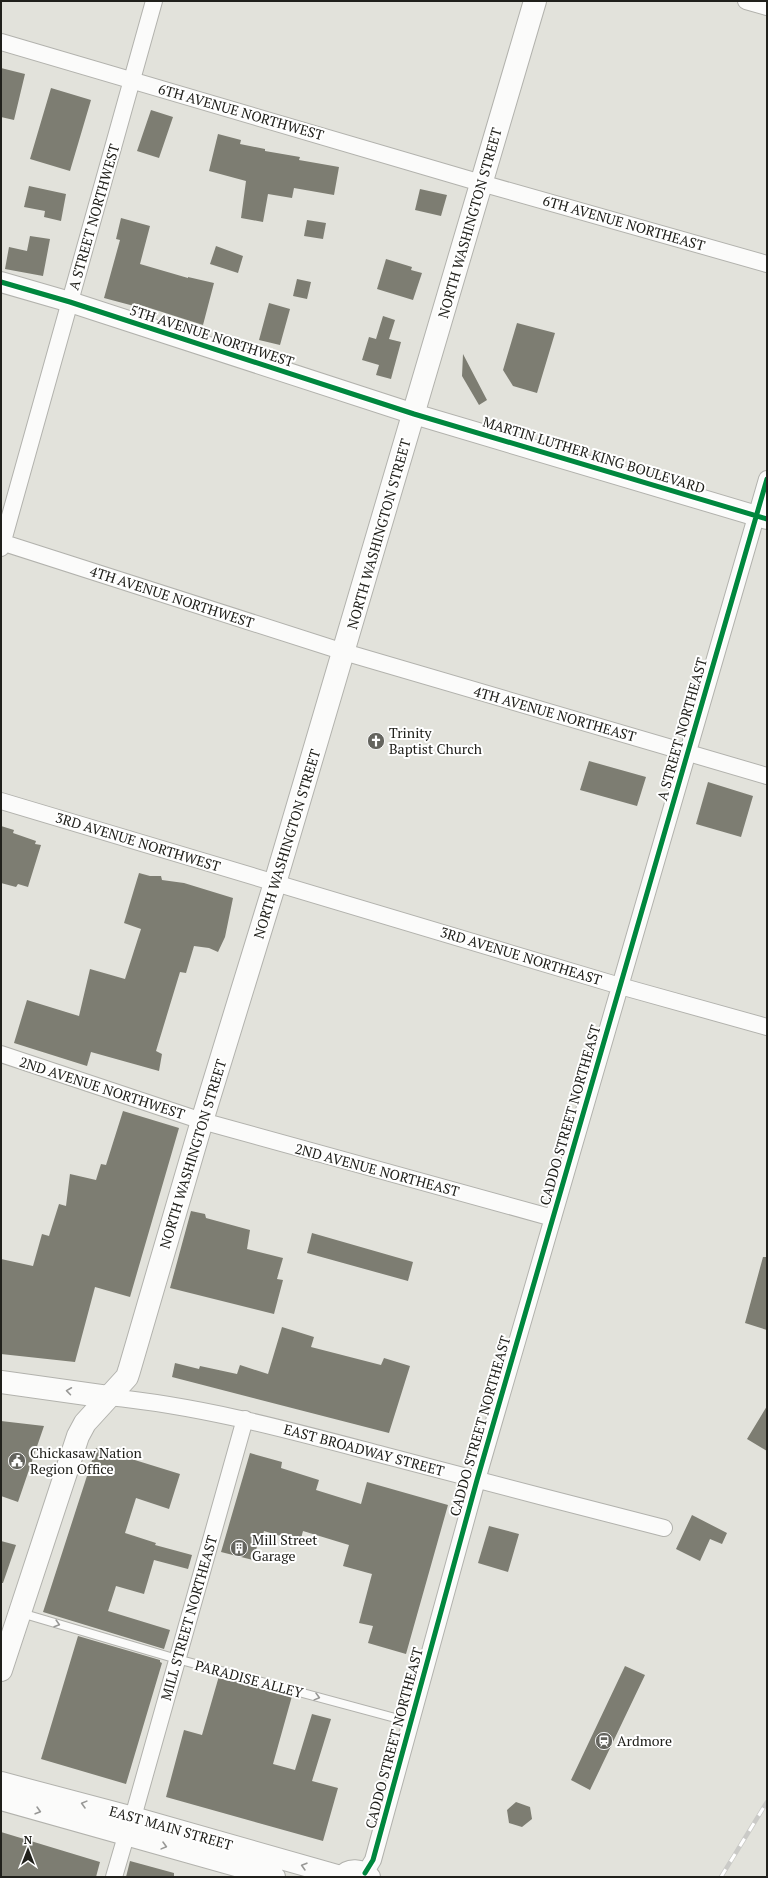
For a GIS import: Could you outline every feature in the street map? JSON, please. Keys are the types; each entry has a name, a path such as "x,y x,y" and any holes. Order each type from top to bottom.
{"main road":[{"name":"NORTH WASHINGTON STREET","path":"1,1670 78,1436 85,1423 127,1376 129,1371 202,1121 344,652 535,1"},
{"path":"1,1382 108,1397"}],"street":[{"name":"A STREET NORTHWEST","path":"2,544 154,1"},
{"path":"746,1 767,7"},
{"name":"6TH AVENUE NORTHWEST","path":"1,42 132,79 481,183"},
{"name":"6TH AVENUE NORTHEAST","path":"481,183 767,264"},
{"name":"5TH AVENUE NORTHWEST","path":"1,282 70,302 414,414"},
{"name":"MARTIN LUTHER KING BOULEVARD","path":"414,414 762,518"},
{"name":"A STREET NORTHEAST","path":"620,986 688,753 762,518 767,479"},
{"name":"4TH AVENUE NORTHWEST","path":"2,544 344,652"},
{"name":"4TH AVENUE NORTHEAST","path":"344,652 767,776"},
{"name":"3RD AVENUE NORTHWEST","path":"1,801 275,883"},
{"name":"3RD AVENUE NORTHEAST","path":"275,883 620,986 767,1027"},
{"name":"CADDO STREET NORTHEAST","path":"368,1875 477,1480 620,986"},
{"name":"2ND AVENUE NORTHWEST","path":"1,1054 202,1121"},
{"name":"2ND AVENUE NORTHEAST","path":"202,1121 553,1218"},
{"name":"EAST BROADWAY STREET","path":"108,1397 166,1404 245,1419 664,1528"},
{"name":"MILL STREET NORTHEAST","path":"133,1817 245,1419"},
{"name":"EAST MAIN STREET","path":"1,1782 133,1817 341,1877 348,1871 354,1870 368,1875"},
{"name":"EAST MAIN STREET","path":"1,1800 275,1877"},
{"path":"114,1877 126,1836"}],"lane":[{"name":"PARADISE ALLEY","path":"20,1612 178,1659 410,1722"}],"building":[{"path":"1,68 25,74 14,120 1,117"},
{"path":"51,88 91,100 70,171 30,159"},
{"path":"151,110 173,117 159,158 137,151"},
{"path":"218,134 241,140 240,144 265,149 265,151 300,157 299,160 339,167 334,195 294,188 292,198 268,194 263,222 241,218 246,181 209,171"},
{"path":"29,186 66,194 61,221 44,217 45,211 24,207"},
{"path":"420,189 447,195 441,216 415,210"},
{"path":"121,218 150,226 140,264 188,278 214,283 203,325 134,303 134,306 104,298 120,240 116,239"},
{"path":"307,220 326,223 323,239 304,236"},
{"path":"30,236 50,239 43,276 5,269 9,247 27,251"},
{"path":"216,246 243,256 238,273 210,264"},
{"path":"386,259 412,267 411,270 422,273 413,300 377,289"},
{"path":"297,279 311,282 307,299 293,296"},
{"path":"269,303 290,309 280,345 259,340"},
{"path":"383,316 395,320 389,339 401,342 391,379 376,375 379,365 362,360 369,337 376,339"},
{"path":"517,323 555,333 537,393 513,386 503,370"},
{"path":"463,354 487,400 479,405 462,376"},
{"path":"589,761 646,777 637,806 580,790"},
{"path":"708,782 753,796 741,837 696,824"},
{"path":"1,826 14,830 13,833 36,841 35,844 41,845 28,887 18,884 16,887 1,883"},
{"path":"139,873 150,876 161,876 162,880 184,883 233,898 225,937 218,952 209,948 194,946 186,973 180,972 156,1051 162,1054 159,1071 91,1052 87,1066 14,1043 27,1000 79,1016 90,969 125,979 141,929 124,923"},
{"path":"123,1111 179,1128 130,1297 95,1287 75,1362 1,1354 1,1259 33,1266 42,1234 49,1236 59,1204 66,1206 70,1174 96,1180 101,1164 106,1165"},
{"path":"191,1211 205,1214 206,1218 250,1230 247,1249 283,1258 277,1279 283,1280 274,1314 170,1288"},
{"path":"312,1233 413,1262 408,1281 307,1253"},
{"path":"763,1257 767,1257 767,1330 745,1323"},
{"path":"282,1327 314,1337 311,1347 381,1365 384,1358 410,1366 389,1433 172,1377 175,1363 199,1369 200,1366 237,1374 240,1365 268,1374"},
{"path":"767,1406 767,1451 747,1439"},
{"name":"Chickasaw Nation Region Office","path":"1,1421 44,1426 18,1502 1,1496"},
{"path":"96,1448 180,1474 169,1509 136,1498 125,1533 156,1543 155,1545 192,1555 188,1569 154,1560 144,1594 116,1586 108,1611 170,1630 164,1649 43,1612"},
{"path":"250,1453 282,1462 281,1468 319,1480 316,1490 361,1504 367,1482 448,1505 406,1654 368,1643 373,1626 359,1623 372,1574 343,1566 349,1545 303,1531 300,1542 264,1531 261,1541 259,1540 253,1560 221,1552"},
{"path":"692,1515 727,1533 722,1544 710,1539 700,1561 676,1549"},
{"path":"489,1526 519,1534 508,1572 478,1563"},
{"path":"1,1541 16,1545 3,1583 1,1583"},
{"path":"78,1636 160,1660 162,1663 126,1784 41,1759"},
{"path":"625,1666 645,1675 590,1790 571,1780"},
{"path":"219,1676 292,1696 273,1764 295,1770 312,1714 331,1719 312,1781 338,1788 323,1841 166,1797 184,1730 202,1735"},
{"path":"516,1802 530,1807 532,1819 522,1827 509,1823 507,1810"},
{"path":"1,1832 100,1862 96,1877 1,1877"},
{"path":"130,1861 174,1873 174,1877 126,1877"}],"railway":[{"path":"721,1877 767,1802"}],"cycle path":[{"path":"1,282 70,302 414,414 767,519"},
{"path":"365,1873 373,1860 477,1480 767,479"}],"place":[{"name":"Trinity Baptist Church","path":"376,741"},
{"name":"Chickasaw Nation Region Office","path":"17,1461"},
{"name":"Mill Street Garage","path":"239,1548"},
{"name":"Ardmore","path":"604,1741"}]}
